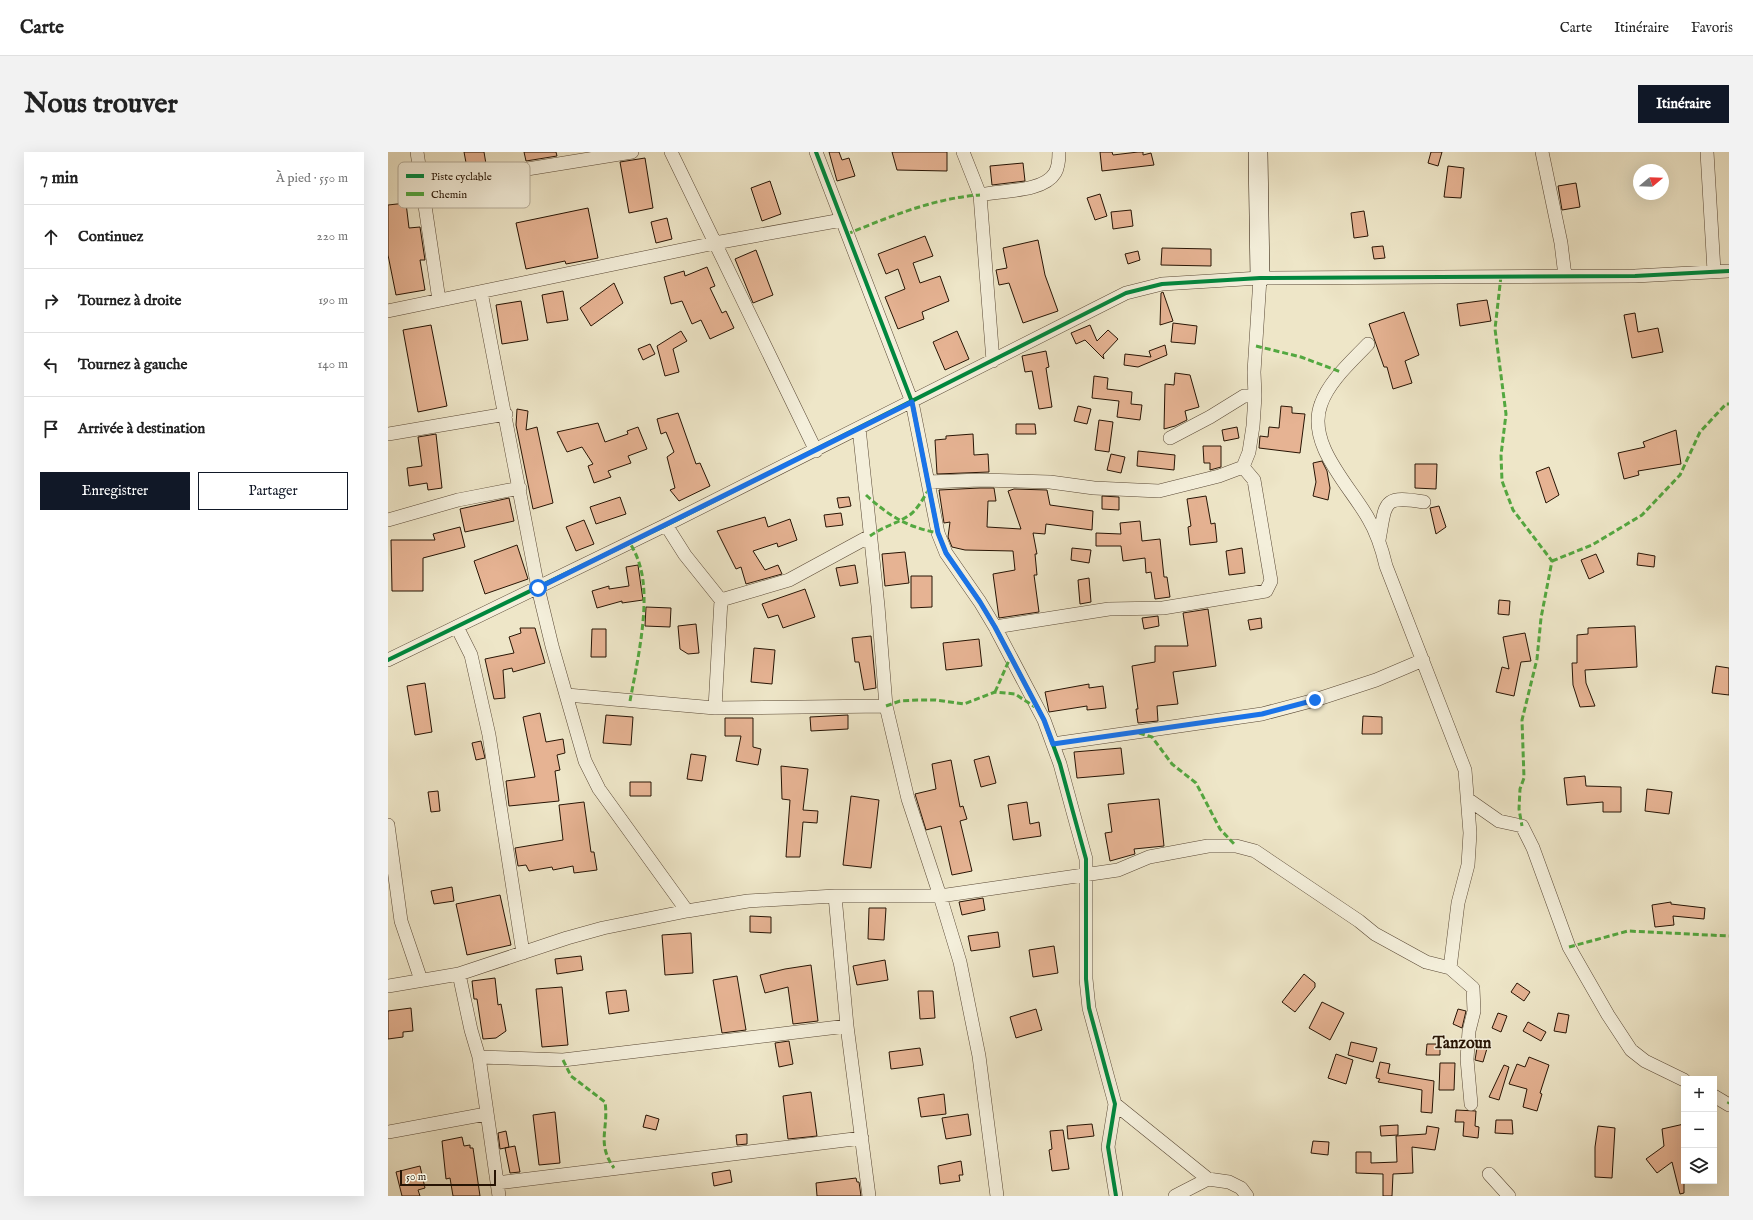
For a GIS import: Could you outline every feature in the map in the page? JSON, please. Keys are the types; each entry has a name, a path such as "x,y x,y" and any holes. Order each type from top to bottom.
{"street":[{"path":"417,152 418,162"},
{"path":"530,169 632,152"},
{"path":"671,152 816,451"},
{"path":"816,152 912,402 938,533 946,553 980,602 995,627 1044,720 1060,764 1086,859 1086,971 1089,1008 1115,1104 1108,1147 1116,1196"},
{"path":"964,152 980,195 993,360"},
{"path":"980,195 1033,187 1044,183 1055,174 1059,152"},
{"path":"1243,467 1249,452 1255,396 1254,372 1260,278 1258,152"},
{"path":"1542,152 1561,243 1565,276"},
{"path":"1707,152 1714,271"},
{"path":"425,208 439,300"},
{"path":"388,310 481,292 715,242 842,220"},
{"path":"388,660 457,628 816,451 993,360 1126,294 1162,284 1260,278 1635,276 1729,270"},
{"path":"481,292 506,414 538,588 552,646 585,761 599,789 687,911"},
{"path":"1368,344 1341,372 1321,403 1317,420 1320,436 1327,453 1344,483 1368,517 1379,540 1386,566 1465,770 1469,800 1470,833 1468,865 1458,903 1450,968"},
{"path":"1170,438 1210,417 1244,396 1255,396"},
{"path":"388,434 506,414"},
{"path":"859,428 878,606 886,706 908,799 960,962 979,1056 997,1196"},
{"path":"928,482 980,480 1050,482 1094,488 1158,491 1182,486 1243,467"},
{"path":"995,627 1109,609 1163,608 1266,591 1271,581 1254,480 1243,467"},
{"path":"388,520 458,500 520,488"},
{"path":"1379,540 1384,508 1389,503 1402,498 1424,502"},
{"path":"666,525 685,555 721,600 715,708"},
{"path":"721,600 789,580 870,536"},
{"path":"457,628 471,655 489,735 523,953"},
{"path":"1053,744 1262,714 1315,700 1376,680 1423,660"},
{"path":"567,695 715,708 886,706"},
{"path":"1469,800 1499,821 1522,826 1533,848 1569,947 1608,1015 1631,1050 1645,1061 1681,1079"},
{"path":"388,825 401,921 421,980"},
{"path":"388,986 459,974 603,928 687,911 748,901 835,896 940,896 1118,870 1149,857 1201,848 1236,846 1255,851 1359,921 1375,934 1426,962 1450,968 1473,988 1474,1011 1469,1031 1467,1058 1471,1104"},
{"path":"835,896 847,1026 870,1196"},
{"path":"459,974 471,1030 479,1057 498,1190 862,1138"},
{"path":"479,1057 563,1060 847,1026"},
{"path":"1717,1098 1729,1105"},
{"path":"1115,1104 1188,1165 1208,1179 1229,1182 1241,1188 1247,1196"},
{"path":"388,1132 486,1114"},
{"path":"1489,1174 1509,1196"},
{"path":"1175,1196 1208,1179"}],"building":[{"path":"464,152 484,152 486,162 466,162"},
{"path":"524,152 556,152 557,156 526,161"},
{"path":"829,152 839,152 842,160 849,158 855,176 837,181"},
{"path":"892,152 947,152 947,171 897,170"},
{"path":"1100,152 1112,152 1113,155 1138,152 1143,152 1143,155 1151,153 1154,165 1102,171"},
{"path":"1431,152 1442,152 1438,166 1428,163"},
{"path":"645,158 653,208 629,213 620,162"},
{"path":"1023,163 1025,181 992,185 990,166"},
{"path":"1448,166 1464,168 1461,198 1444,197"},
{"path":"770,181 781,214 762,221 751,188"},
{"path":"1576,183 1580,207 1562,210 1558,186"},
{"path":"1100,194 1107,216 1095,220 1087,198"},
{"path":"398,204 398,208 407,208 409,228 420,227 425,260 420,260 425,290 396,295 388,255 388,205"},
{"path":"588,208 598,258 566,264 565,261 526,269 516,223"},
{"path":"1131,210 1133,226 1113,229 1111,212"},
{"path":"1364,211 1368,236 1354,238 1351,213"},
{"path":"667,218 672,239 656,243 651,222"},
{"path":"925,236 933,256 913,263 920,283 940,276 949,301 922,312 924,319 898,329 885,297 905,289 898,269 886,274 878,254"},
{"path":"1038,240 1045,275 1058,311 1023,323 1009,283 999,285 996,270 1007,268 1003,248"},
{"path":"1383,246 1385,258 1374,259 1372,247"},
{"path":"1162,248 1211,249 1211,266 1161,265"},
{"path":"756,250 773,295 753,303 735,259"},
{"path":"1138,251 1140,260 1128,264 1125,254"},
{"path":"707,267 715,286 710,288 722,313 726,311 734,328 710,339 701,320 692,324 682,301 671,304 664,277 684,271 685,276"},
{"path":"614,283 623,303 591,326 580,308"},
{"path":"563,291 568,320 547,323 542,295"},
{"path":"1163,292 1173,321 1160,325 1161,293"},
{"path":"1487,300 1491,321 1460,326 1457,304"},
{"path":"521,301 528,340 502,344 496,305"},
{"path":"1404,312 1419,355 1405,361 1412,383 1393,389 1387,367 1384,367 1369,324"},
{"path":"1635,313 1638,332 1658,328 1663,352 1632,358 1624,315"},
{"path":"1173,323 1197,326 1195,344 1171,342"},
{"path":"431,325 447,406 418,412 403,330"},
{"path":"1090,325 1097,341 1108,330 1118,339 1103,355 1104,359 1085,340 1076,344 1071,333"},
{"path":"681,331 687,341 673,349 679,372 665,376 657,346"},
{"path":"957,331 969,359 945,370 933,342"},
{"path":"650,344 655,354 643,360 638,349"},
{"path":"1165,345 1167,355 1138,367 1124,365 1125,354 1151,357 1149,351"},
{"path":"1046,351 1049,367 1046,368 1052,407 1039,409 1032,371 1025,372 1022,356"},
{"path":"1175,373 1190,375 1199,407 1185,411 1187,420 1175,426 1164,429 1165,384 1174,385"},
{"path":"1094,376 1108,378 1107,389 1132,392 1131,404 1142,405 1140,420 1117,417 1119,401 1092,398"},
{"path":"1078,406 1091,409 1087,424 1074,421"},
{"path":"1281,406 1292,407 1292,413 1305,414 1300,453 1259,448 1260,436 1268,437 1269,427 1279,428"},
{"path":"517,409 528,411 526,430 537,427 553,503 533,509 516,425"},
{"path":"678,413 696,464 700,463 710,486 679,501 670,490 675,488 667,457 674,452 666,432 661,434 657,419"},
{"path":"1099,420 1113,422 1109,452 1095,450"},
{"path":"598,423 605,442 628,434 627,431 638,427 647,449 628,456 631,463 608,471 611,477 594,483 588,466 593,464 582,447 567,452 557,432"},
{"path":"1016,424 1035,424 1036,434 1016,434"},
{"path":"1237,427 1239,438 1224,441 1222,430"},
{"path":"1676,430 1681,464 1638,471 1639,475 1624,479 1618,453 1645,447 1643,442"},
{"path":"436,434 442,488 428,490 427,483 409,486 407,468 422,466 418,437"},
{"path":"973,434 974,455 988,454 989,472 937,474 935,440 946,439 946,436"},
{"path":"1203,446 1221,446 1221,467 1210,470 1210,463 1204,463"},
{"path":"1138,451 1175,455 1174,470 1137,466"},
{"path":"1111,454 1125,457 1121,473 1107,470"},
{"path":"1322,461 1327,471 1330,488 1328,500 1313,496 1316,482 1313,463"},
{"path":"1415,464 1437,464 1436,489 1415,488"},
{"path":"1549,467 1559,495 1546,503 1536,472"},
{"path":"994,488 996,501 988,501 987,527 1021,529 1008,491 1014,489 1047,490 1050,505 1093,511 1092,530 1046,524 1045,534 1033,533 1037,554 1035,554 1037,575 1034,575 1039,612 999,618 993,574 1015,570 1013,551 965,550 952,547 948,537 950,522 944,523 939,490"},
{"path":"1102,496 1119,497 1119,510 1102,509"},
{"path":"1206,496 1211,524 1215,523 1217,542 1190,545 1188,527 1191,526 1187,499"},
{"path":"620,497 626,514 596,524 590,507"},
{"path":"849,497 851,506 839,508 837,498"},
{"path":"509,498 514,521 465,532 460,509"},
{"path":"1439,506 1446,527 1436,534 1430,508"},
{"path":"841,513 843,525 826,527 824,515"},
{"path":"765,517 768,527 790,519 797,540 778,547 777,543 753,551 765,570 778,565 782,574 746,584 741,567 736,569 717,531"},
{"path":"584,520 594,544 576,551 566,527"},
{"path":"1140,521 1142,541 1160,539 1164,577 1167,577 1170,597 1155,599 1151,572 1146,573 1145,558 1123,561 1121,546 1096,546 1096,533 1121,534 1120,523"},
{"path":"460,527 465,547 423,558 423,591 392,591 391,540 435,540 433,534"},
{"path":"517,545 528,579 485,594 474,561"},
{"path":"1072,548 1091,550 1089,563 1071,560"},
{"path":"1242,548 1245,573 1229,575 1226,551"},
{"path":"905,552 909,583 885,586 882,554"},
{"path":"1638,553 1655,556 1654,567 1637,565"},
{"path":"1596,554 1604,572 1589,579 1581,560"},
{"path":"638,565 643,600 622,603 622,601 597,608 592,591 609,586 609,589 629,586 626,567"},
{"path":"855,565 858,583 840,586 836,568"},
{"path":"911,576 932,576 932,607 911,608"},
{"path":"1089,578 1091,602 1080,604 1078,580"},
{"path":"805,589 815,617 783,628 778,615 768,618 762,604"},
{"path":"1499,600 1510,601 1509,615 1498,614"},
{"path":"646,607 671,608 670,627 645,626"},
{"path":"1208,609 1216,666 1173,672 1178,704 1157,706 1158,721 1138,723 1136,709 1138,709 1132,666 1155,662 1155,646 1188,646 1183,613"},
{"path":"1158,616 1159,626 1144,629 1142,618"},
{"path":"1261,618 1262,628 1250,630 1248,620"},
{"path":"696,624 699,653 688,654 680,649 678,626"},
{"path":"1635,626 1637,667 1585,670 1586,683 1595,706 1580,707 1573,685 1572,663 1577,663 1577,635 1588,634 1588,628"},
{"path":"520,628 535,628 545,663 513,672 512,668 503,670 505,698 494,699 485,659 514,653 509,637 521,633"},
{"path":"592,629 606,629 606,657 591,657"},
{"path":"1525,633 1531,661 1521,662 1514,696 1496,692 1502,667 1509,669 1503,637"},
{"path":"871,636 876,688 864,690 859,662 855,662 852,638"},
{"path":"979,639 982,666 946,670 943,643"},
{"path":"754,648 775,650 772,684 751,682"},
{"path":"1716,666 1729,668 1729,695 1712,693"},
{"path":"425,683 432,732 415,735 407,686"},
{"path":"1089,684 1089,688 1103,686 1106,708 1087,710 1087,706 1049,712 1045,692"},
{"path":"540,713 546,742 563,739 565,753 557,755 560,770 555,771 559,801 509,806 506,781 535,777 523,717"},
{"path":"606,715 633,717 631,745 603,743"},
{"path":"848,715 848,729 811,731 810,717"},
{"path":"1363,716 1382,717 1382,734 1362,734"},
{"path":"725,718 753,718 753,747 761,749 758,765 736,761 741,736 725,736"},
{"path":"481,741 485,758 476,760 472,743"},
{"path":"1121,748 1124,774 1077,778 1074,752"},
{"path":"691,754 706,756 702,781 687,779"},
{"path":"989,756 996,783 981,787 974,760"},
{"path":"951,760 960,807 963,806 967,819 960,821 972,871 952,875 941,826 926,830 915,794 936,789 932,764"},
{"path":"781,766 808,769 803,810 818,811 817,823 803,822 800,857 786,857 790,800 782,799"},
{"path":"1585,776 1586,786 1621,787 1621,812 1603,812 1603,802 1567,805 1564,778"},
{"path":"630,782 651,782 651,796 630,796"},
{"path":"1647,789 1672,792 1669,814 1645,811"},
{"path":"438,791 440,811 431,812 428,792"},
{"path":"851,796 879,800 871,868 843,865"},
{"path":"1159,799 1164,846 1134,849 1135,854 1110,861 1105,833 1112,832 1108,804"},
{"path":"584,802 591,852 594,852 597,870 574,873 573,866 553,870 552,867 529,871 526,865 518,866 515,848 563,840 559,805"},
{"path":"1027,802 1030,824 1039,822 1041,836 1013,840 1008,805"},
{"path":"452,887 454,901 434,904 431,891"},
{"path":"500,895 511,945 467,955 456,904"},
{"path":"983,898 985,910 962,915 959,902"},
{"path":"1671,902 1671,904 1705,908 1704,919 1673,916 1674,925 1655,927 1652,905"},
{"path":"869,908 886,908 884,940 868,939"},
{"path":"750,916 771,917 771,933 750,932"},
{"path":"998,932 1000,947 971,951 968,936"},
{"path":"691,933 693,973 665,975 662,935"},
{"path":"1054,946 1058,973 1033,977 1029,950"},
{"path":"581,956 583,970 557,974 555,959"},
{"path":"885,960 888,980 857,985 853,966"},
{"path":"811,965 818,1021 793,1024 788,987 765,993 760,975"},
{"path":"1304,974 1315,983 1315,987 1295,1012 1282,1002"},
{"path":"737,976 746,1030 722,1033 713,980"},
{"path":"495,978 498,1005 501,1004 506,1031 496,1038 483,1039 477,999 474,999 472,981"},
{"path":"1517,983 1530,992 1524,1001 1511,992"},
{"path":"562,987 568,1045 542,1047 536,989"},
{"path":"626,990 629,1011 609,1014 606,992"},
{"path":"918,991 933,991 935,1018 920,1019"},
{"path":"1322,1002 1344,1013 1330,1040 1309,1028"},
{"path":"411,1008 413,1031 403,1032 403,1037 388,1039 388,1011"},
{"path":"1036,1009 1042,1030 1016,1038 1010,1017"},
{"path":"1458,1009 1466,1011 1462,1028 1453,1024"},
{"path":"1498,1013 1507,1016 1501,1032 1492,1028"},
{"path":"1558,1013 1569,1015 1566,1033 1554,1031"},
{"path":"1528,1022 1546,1032 1541,1041 1523,1031"},
{"path":"789,1041 793,1064 779,1067 775,1043"},
{"path":"1351,1042 1377,1048 1373,1062 1348,1055"},
{"path":"1478,1042 1488,1045 1483,1062 1475,1060"},
{"path":"1427,1044 1440,1044 1440,1055 1426,1055"},
{"path":"920,1048 923,1065 891,1069 889,1052"},
{"path":"1336,1054 1353,1060 1346,1084 1328,1078"},
{"path":"1529,1057 1549,1065 1540,1093 1542,1094 1537,1111 1523,1107 1527,1089 1509,1084 1517,1064 1525,1067"},
{"path":"1380,1062 1390,1064 1388,1073 1434,1081 1432,1113 1421,1112 1422,1090 1378,1082 1380,1079 1376,1078"},
{"path":"1440,1063 1455,1063 1454,1090 1439,1090"},
{"path":"1504,1065 1509,1067 1499,1100 1489,1097"},
{"path":"811,1092 817,1136 788,1139 783,1096"},
{"path":"944,1094 946,1114 921,1117 918,1098"},
{"path":"1456,1110 1476,1111 1475,1126 1479,1127 1478,1138 1463,1136 1464,1122 1455,1122"},
{"path":"555,1112 560,1163 539,1165 533,1115"},
{"path":"968,1114 971,1135 946,1139 942,1118"},
{"path":"646,1115 659,1119 656,1130 643,1127"},
{"path":"1496,1120 1512,1120 1513,1134 1495,1133"},
{"path":"1092,1124 1094,1136 1068,1139 1067,1126"},
{"path":"1398,1125 1398,1135 1381,1136 1380,1126"},
{"path":"1681,1125 1681,1184 1684,1184 1684,1193 1680,1194 1672,1162 1657,1173 1646,1159 1664,1146 1662,1129"},
{"path":"1427,1126 1439,1128 1435,1150 1412,1147 1413,1173 1393,1174 1392,1196 1383,1196 1383,1174 1356,1173 1356,1152 1371,1152 1371,1163 1397,1162 1396,1136 1426,1134"},
{"path":"1598,1126 1615,1128 1612,1178 1595,1177 1595,1147"},
{"path":"1063,1130 1069,1169 1052,1171 1049,1150 1052,1149 1050,1131"},
{"path":"506,1131 509,1147 500,1149 498,1133"},
{"path":"747,1134 747,1144 737,1145 736,1135"},
{"path":"462,1137 464,1146 470,1145 470,1148 473,1148 480,1196 453,1196 450,1178 446,1179 442,1141"},
{"path":"1313,1141 1329,1142 1328,1155 1311,1153"},
{"path":"515,1146 520,1172 510,1173 505,1148"},
{"path":"961,1161 963,1175 959,1175 960,1181 940,1184 938,1166"},
{"path":"420,1166 425,1188 418,1190 420,1196 402,1196 396,1172"},
{"path":"730,1170 732,1182 714,1186 712,1173"},
{"path":"856,1178 857,1182 859,1182 861,1196 817,1196 816,1183"}],"marked path":[{"path":"847,234 895,215 929,204 980,195"},
{"path":"1501,276 1495,329 1506,414 1501,455 1502,481 1513,510 1552,561 1541,618 1537,659 1522,720 1524,778 1520,789 1519,809 1522,826"},
{"path":"1256,346 1301,357 1341,372"},
{"path":"1552,561 1592,545 1642,515 1680,475 1700,432 1726,404 1729,404"},
{"path":"870,536 911,514 919,505 929,489"},
{"path":"866,495 899,520 927,531 938,533"},
{"path":"630,543 636,554 643,581 644,615 630,701"},
{"path":"995,692 1010,658"},
{"path":"886,706 900,701 918,700 936,700 964,704 995,692 1015,694 1035,707"},
{"path":"1139,733 1152,737 1172,764 1196,783 1220,829 1236,846"},
{"path":"1569,947 1628,931 1729,936"},
{"path":"563,1060 571,1076 605,1102 606,1120 604,1143 609,1159 614,1168"}],"cycle path":[{"path":"816,152 912,402 938,533 946,553 980,602 995,627 1044,720 1060,764 1086,859 1086,979 1089,1008 1115,1104 1108,1147 1116,1196"},
{"path":"388,660 666,525 1126,293 1162,284 1260,278 1635,276 1729,271"}],"district":[{"name":"Tanzoun","path":"1462,1042"}],"route":[{"path":"538,588 912,402 938,533 946,553 980,602 995,627 1044,720 1053,744 1139,733 1177,725 1262,714 1315,700"}]}
